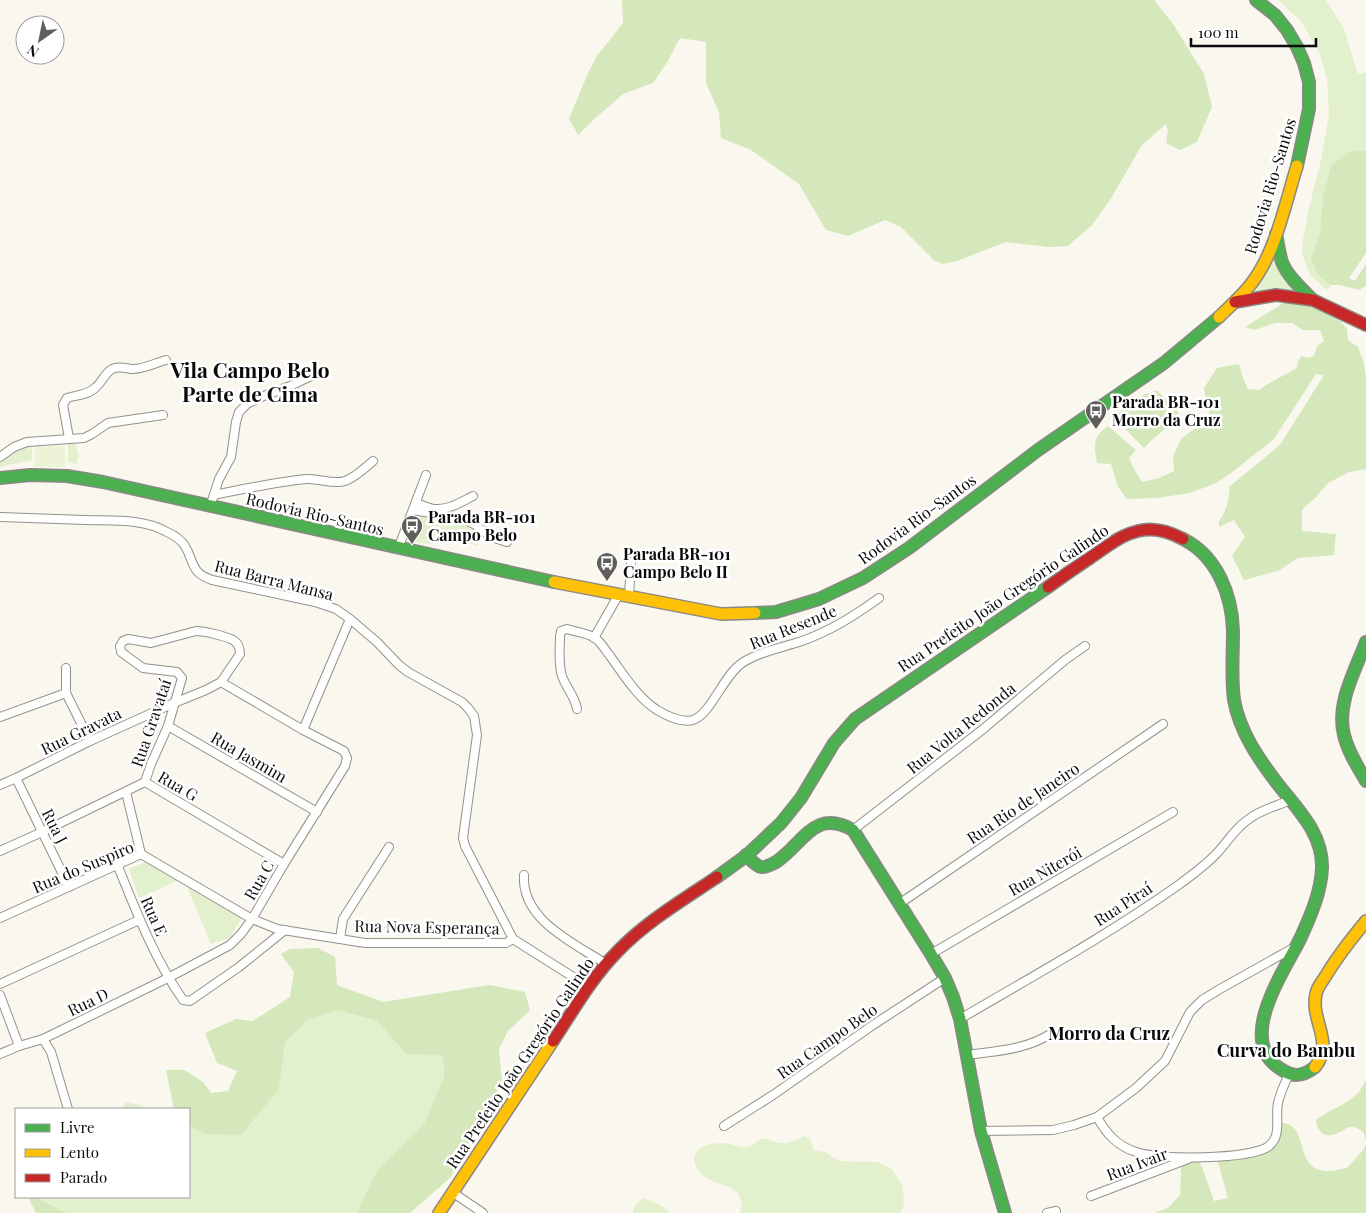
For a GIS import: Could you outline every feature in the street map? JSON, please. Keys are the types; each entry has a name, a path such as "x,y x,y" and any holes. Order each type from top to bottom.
{"main road":[{"name":"Rodovia Rio-Santos","path":"0,478 30,475 67,476 103,482 566,585 721,614 776,612 819,600 863,578 909,548 1038,450 1164,363 1208,327 1252,283 1266,259 1276,234 1300,155 1309,110 1309,82 1304,63 1287,30 1275,15 1256,0"},
{"path":"1276,234 1282,262 1286,270 1291,278 1313,300"},
{"path":"1235,302 1276,295 1313,300 1366,325"},
{"name":"Rua Prefeito João Gregório Galindo","path":"439,1213 606,964 621,948 670,909 746,856 782,822 810,783 833,743 845,728 1104,548 1129,533 1149,529 1171,533 1184,539 1199,548 1211,560 1226,592 1232,621 1232,688 1242,727 1254,750 1315,832 1321,848 1322,881 1296,946 1266,1006 1261,1024 1265,1049 1271,1063 1289,1074"},
{"path":"1366,642 1347,695 1343,716 1343,734 1351,754 1366,781"},
{"path":"746,856 759,866 766,867 780,860 810,831 822,824 831,822 842,824 853,830 931,954 945,978 953,997 960,1019 981,1131 1005,1213"},
{"path":"1289,1074 1300,1075 1311,1071 1319,1062 1324,1052 1324,1044 1314,1005 1318,988 1332,965 1366,921"}],"street":[{"path":"69,438 63,405 67,398 86,393 95,388 113,368 139,368 166,360"},
{"path":"210,507 219,479 231,457 239,412 248,404 261,397 320,372"},
{"path":"0,457 27,442 84,438 108,423 163,414"},
{"path":"214,494 309,479 344,482 354,477 373,461"},
{"path":"398,549 426,475"},
{"path":"414,506 438,509 457,504 473,496"},
{"path":"414,506 460,518 474,524 491,537 507,542"},
{"name":"Rua Barra Mansa","path":"0,517 132,522 158,527 181,541 194,568 204,577 315,602 336,609 378,642 408,672 462,702 474,716 477,735 463,838 465,846 513,939"},
{"path":"577,709 561,670 561,631 567,629 594,638 624,595 632,562"},
{"name":"Rua Resende","path":"594,638 638,693 655,709 679,720 689,721 701,716 729,676 742,664 762,653 800,642 836,626 879,598"},
{"path":"221,682 303,730 350,619"},
{"name":"Rua Gravataí","path":"145,782 168,726 182,678 177,672 143,668 134,663 121,652 120,646 123,641 128,639 151,643 196,631 233,640 240,648 240,654 221,682"},
{"name":"Rua Volta Redonda","path":"853,830 982,730 1065,660 1085,646"},
{"path":"66,668 66,692 90,740"},
{"name":"Rua Gravata","path":"0,784 16,778 90,740 221,682"},
{"path":"0,717 66,692"},
{"name":"Rua Rio de Janeiro","path":"899,904 1163,724"},
{"name":"Rua Jasmim","path":"168,726 317,812"},
{"name":"Rua C","path":"168,978 230,945 242,934 345,766 347,758 344,751 303,730"},
{"name":"Rua J","path":"16,778 69,886"},
{"name":"Rua G","path":"0,851 145,782 284,864"},
{"path":"126,792 141,854"},
{"name":"Rua Piraí","path":"960,1019 1144,908 1209,861 1250,817 1290,800"},
{"name":"Rua Niterói","path":"931,954 1173,812"},
{"path":"340,939 343,919 388,847"},
{"name":"Rua do Suspiro","path":"0,918 141,854 252,919"},
{"name":"Rua E","path":"117,864 139,920 168,978 183,1000 190,1001 239,968 285,930"},
{"path":"524,875 524,884 528,898 537,914 548,926 606,964"},
{"name":"Rua Nova Esperança","path":"252,919 277,929 364,943 506,943 513,939"},
{"path":"0,984 139,920"},
{"path":"513,939 589,987"},
{"path":"981,1131 1053,1130 1097,1117 1136,1088 1165,1061 1190,1012 1202,1000 1296,946"},
{"name":"Rua D","path":"0,1054 43,1039 168,978"},
{"name":"Rua Campo Belo","path":"724,1126 773,1095 873,1025 945,978"},
{"path":"0,996 19,1046"},
{"path":"966,1055 1019,1048 1052,1034"},
{"path":"43,1039 51,1052 68,1108"},
{"name":"Rua Ivair","path":"1097,1117 1106,1132 1125,1148 1136,1152 1157,1156 1193,1157 1246,1154 1260,1151 1270,1146 1274,1139 1277,1130 1278,1099 1289,1074"},
{"name":"Rua Ivair","path":"1090,1196 1193,1157"},
{"path":"452,1192 483,1213"},
{"path":"1047,1213 1056,1211"}],"green space":[{"path":"622,0 1154,0 1173,24 1204,74 1212,107 1197,142 1180,150 1166,143 1168,130 1166,124 1142,145 1110,200 1092,225 1068,246 1049,247 1006,242 957,261 943,264 935,261 901,227 885,220 848,236 826,230 799,184 751,150 721,138 719,112 706,83 706,42 680,38 668,61 653,83 623,94 578,135 569,119 597,56 623,23"},
{"path":"1278,0 1326,0 1344,29 1358,74 1366,72 1366,150 1348,152 1323,198 1320,233 1311,259 1318,276 1331,285 1327,290 1310,275 1302,254 1309,208 1321,160 1329,115 1327,80 1320,54 1301,21"},
{"path":"1366,150 1366,253 1349,278 1355,281 1366,264 1366,286 1359,290 1340,285 1331,285 1318,276 1311,259 1320,233 1323,198 1331,166 1348,152"},
{"path":"1275,256 1298,291 1278,290 1252,296 1267,274"},
{"path":"1285,302 1314,305 1326,311 1341,322 1347,329 1348,340 1358,347 1364,363 1366,377 1366,469 1349,472 1328,483 1302,510 1302,531 1336,534 1334,555 1298,558 1278,571 1244,580 1232,556 1245,537 1234,520 1219,527 1219,521 1227,504 1230,486 1280,445 1324,375 1316,374 1274,439 1216,483 1190,493 1156,498 1127,499 1118,487 1111,464 1097,463 1095,442 1099,434 1108,426 1136,450 1129,458 1142,482 1159,478 1174,471 1173,456 1182,438 1206,420 1209,413 1204,388 1217,368 1239,364 1248,389 1259,390 1297,368 1301,356 1308,358 1314,356 1317,346 1324,341 1320,330 1303,330 1292,323 1275,323 1255,330 1245,327"},
{"path":"1157,390 1178,412 1180,420 1165,429 1144,448 1113,417 1145,394"},
{"path":"68,442 74,442 79,455 77,464 68,462"},
{"path":"32,446 32,460 0,467 0,459 11,450"},
{"path":"35,446 65,446 65,467 34,467"},
{"path":"414,512 461,520 482,534 478,546 443,535 434,544 419,543 408,538 406,534"},
{"path":"148,861 179,880 139,898 129,869"},
{"path":"186,885 242,918 229,938 211,944"},
{"path":"318,948 335,957 337,985 383,1002 489,985 525,992 530,1010 508,1031 499,1049 502,1082 451,1177 410,1213 357,1213 377,1170 424,1124 444,1076 443,1055 406,1054 377,1021 338,1010 309,1019 285,1042 279,1089 241,1135 205,1134 190,1126 190,1108 174,1108 166,1070 184,1070 203,1082 211,1093 228,1091 237,1071 217,1063 205,1033 236,1019 253,1021 290,997 294,972 281,954 290,949"},
{"path":"338,1010 377,1021 406,1054 443,1054 444,1076 424,1124 377,1170 357,1213 66,1213 42,1199 190,1198 190,1126 206,1134 279,1089 285,1042 309,1019"},
{"path":"1366,1080 1366,1141 1364,1133 1353,1127 1334,1135 1323,1134 1318,1128 1316,1120 1353,1098"},
{"path":"126,1102 141,1105 142,1108 122,1108"},
{"path":"1282,1123 1291,1125 1296,1131 1305,1156 1316,1169 1327,1171 1347,1168 1364,1149 1366,1143 1366,1213 1154,1213 1168,1208 1180,1195 1181,1167 1189,1162 1198,1161 1202,1167 1214,1201 1228,1198 1217,1159 1252,1156 1269,1150 1275,1146 1279,1139"},
{"path":"805,1136 810,1139 814,1150 825,1152 839,1161 877,1162 892,1169 903,1186 904,1205 900,1213 740,1213 742,1202 737,1192 704,1176 697,1168 695,1162 694,1157 697,1151 708,1145 725,1143 748,1147 761,1139 786,1143"},
{"path":"28,1198 39,1198 66,1213 36,1213"},
{"path":"644,1198 660,1205 670,1213 633,1213 635,1206"}],"traffic: fast":[{"path":"1256,0 1275,15 1287,30 1304,63 1309,82 1309,109 1297,166"},
{"path":"1276,234 1281,259 1288,273 1313,300"},
{"path":"755,613 776,612 819,599 863,578 909,548 1038,450 1164,363 1219,317"},
{"path":"0,478 30,475 67,476 103,482 554,582"},
{"path":"1183,539 1205,555 1226,591 1232,617 1234,700 1245,734 1263,764 1307,822 1318,844 1321,855 1320,886 1315,903 1301,937 1275,987 1262,1025 1262,1043 1269,1059 1284,1071 1300,1075 1315,1067"},
{"path":"717,877 746,856 781,823 801,798 834,743 855,719 1048,587"},
{"path":"1366,642 1348,688 1342,723 1348,747 1366,781"},
{"path":"746,855 757,865 765,867 776,862 819,825 828,823 840,824 853,830 931,954 945,978 953,997 960,1019 981,1131 1005,1213"}],"traffic: slow":[{"path":"1219,317 1240,297 1260,271 1279,227 1297,166"},
{"path":"554,582 721,614 755,613"},
{"path":"1315,1067 1321,1058 1323,1049 1323,1040 1315,1004 1317,991 1339,955 1366,921"},
{"path":"439,1213 553,1041"}],"traffic: jam":[{"path":"1235,302 1276,295 1313,300 1366,325"},
{"path":"1048,587 1113,542 1131,533 1155,530 1167,532 1183,539"},
{"path":"553,1041 591,983 618,951 653,920 717,877"}],"place":[{"name":"Parada BR-101 Morro da Cruz","path":"1096,430"},
{"name":"Parada BR-101 Campo Belo","path":"412,545"},
{"name":"Parada BR-101 Campo Belo II","path":"607,582"}],"district":[{"name":"Vila Campo Belo Parte de Cima","path":"250,383"},
{"name":"Morro da Cruz","path":"1109,1034"},
{"name":"Curva do Bambu","path":"1286,1051"}]}
